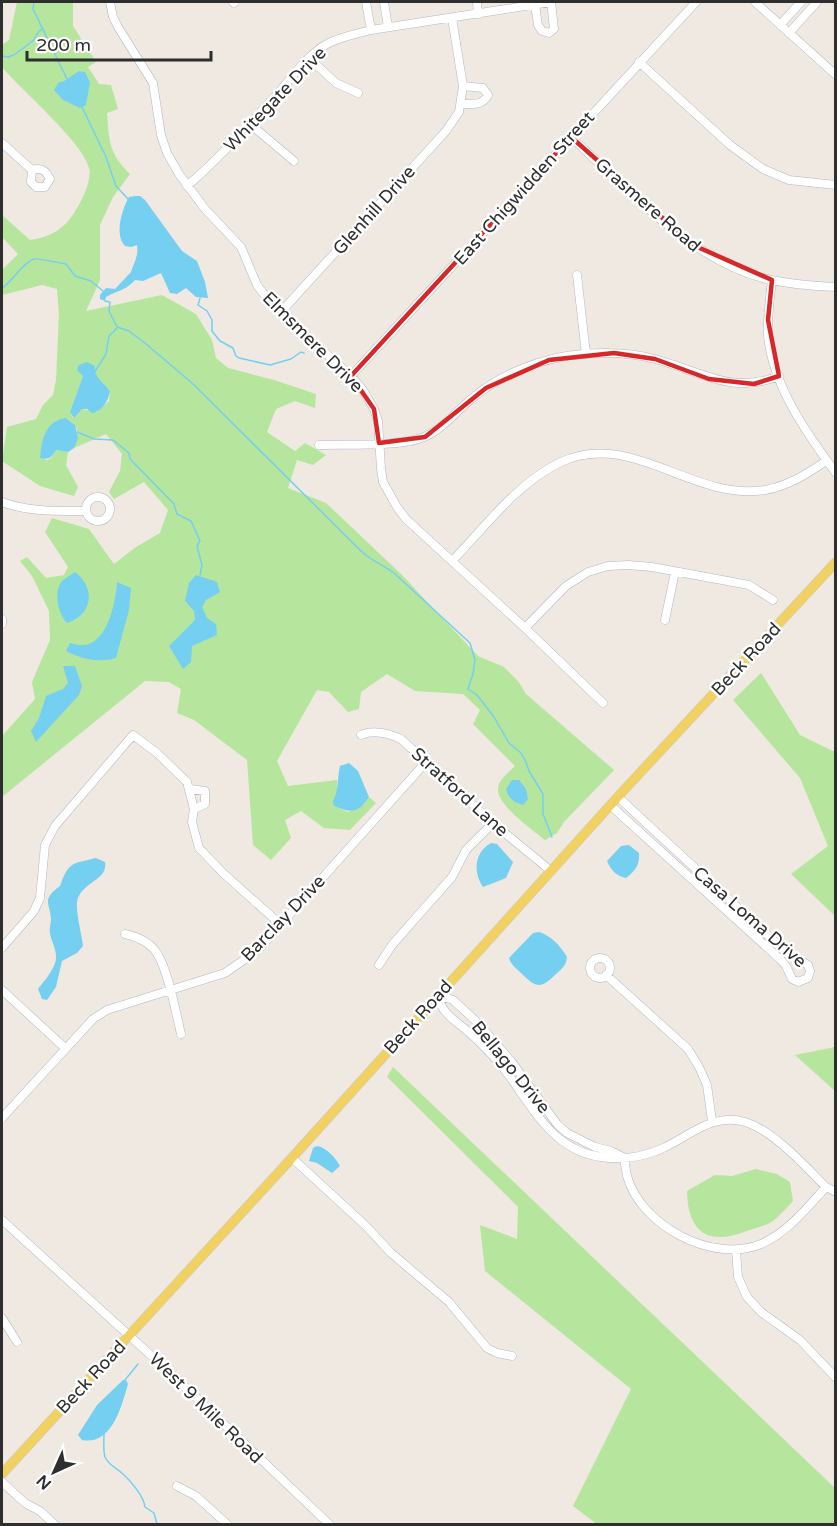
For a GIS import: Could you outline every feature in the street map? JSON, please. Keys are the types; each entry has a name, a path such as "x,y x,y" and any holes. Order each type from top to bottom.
{"main road":[{"name":"Beck Road","path":"2,1474 292,1158 610,805 836,562"}],"street":[{"name":"Elmsmere Drive","path":"110,2 118,27 149,75 154,90 157,121 172,164 204,209 236,240 247,257 257,285 264,295 280,313 351,375 374,409 384,482 397,507 406,519 453,560 603,703"},
{"path":"366,2 371,30"},
{"path":"384,2 388,27"},
{"path":"477,2 478,14"},
{"name":"Whitegate Drive","path":"187,186 219,158 309,59 327,44 371,30 551,2"},
{"path":"535,5 538,25 543,31 549,33 554,29 551,2"},
{"name":"East Chigwidden Street","path":"351,375 696,2"},
{"path":"754,2 836,75"},
{"path":"780,25 801,2"},
{"path":"789,33 817,2"},
{"name":"Glenhill Drive","path":"280,313 446,132 459,112 463,86 452,18"},
{"path":"309,59 336,83 358,93"},
{"path":"639,62 730,145 763,169 789,180 836,185"},
{"path":"462,104 478,104 488,95 483,88 463,86"},
{"path":"250,124 294,161"},
{"name":"Grasmere Road","path":"571,137 693,245 710,256 744,272 772,280 836,286"},
{"path":"2,143 32,170"},
{"path":"578,275 586,354"},
{"path":"772,280 768,337 779,376 801,421 836,473"},
{"path":"319,445 408,441 425,437 486,388 511,374 549,360 586,354 614,353 655,359 709,379 736,384 754,384 779,376"},
{"path":"453,560 528,482 564,461 590,454 616,454 646,460 687,478 732,490 763,490 788,483 808,474 826,461"},
{"path":"2,502 37,510 86,511"},
{"path":"525,628 566,586 588,572 608,566 628,565 749,585 773,600"},
{"path":"665,620 675,572"},
{"path":"2,619 2,624"},
{"name":"Stratford Lane","path":"361,735 368,732 391,734 400,739 551,871"},
{"path":"2,948 22,926 37,904 45,845 55,826 133,735 176,770 190,789 194,809 192,822 199,848 223,873 280,924"},
{"name":"Barclay Drive","path":"2,1118 93,1019 107,1010 225,973 258,950 426,762"},
{"path":"190,789 205,791 205,804 194,809"},
{"name":"Casa Loma Drive","path":"610,805 781,960 792,979 798,982 808,978 810,971 808,965 787,953 618,797"},
{"path":"379,965 392,945 452,877 466,850 493,822"},
{"path":"125,934 137,937 159,957 181,1034"},
{"path":"606,975 688,1049 707,1085 712,1121 744,1122 764,1130 826,1187 836,1192"},
{"path":"2,990 65,1048"},
{"name":"Bellago Drive","path":"437,995 453,1000 477,1023 511,1061 557,1124 567,1133 594,1147 611,1151 624,1158"},
{"name":"Bellago Drive","path":"437,995 444,1011 473,1036 503,1068 530,1106 562,1141 592,1156 611,1159 624,1158 661,1149 712,1121"},
{"path":"292,1158 366,1226 391,1253 449,1302 487,1348 512,1356"},
{"path":"624,1158 627,1178 644,1207 687,1241 715,1249 736,1250 759,1245 780,1234 826,1187"},
{"name":"West 9 Mile Road","path":"2,1220 129,1335 329,1524"},
{"path":"736,1250 738,1277 747,1297 761,1312 800,1340 836,1378"},
{"path":"2,1318 17,1342"},
{"path":"2,1482 25,1503 54,1524"},
{"path":"177,1486 196,1496 227,1524"}],"highlighted area":[{"path":"571,137 693,245 772,280 768,320 779,376 754,384 709,379 655,359 614,353 549,360 486,388 425,437 379,443 374,409 351,376"}],"green space":[{"path":"17,2 73,2 73,26 96,62 88,67 99,84 111,85 118,109 107,113 111,146 118,160 130,174 113,197 100,225 100,280 86,311 162,295 196,314 212,340 216,358 228,368 316,394 315,408 295,401 276,409 267,432 295,451 305,443 326,455 313,465 297,460 288,488 326,503 401,574 478,656 504,667 518,681 526,694 614,770 564,822 557,833 545,840 503,802 498,786 504,776 515,766 473,724 480,710 463,694 415,691 387,674 361,692 359,709 348,712 329,692 317,690 277,761 288,786 337,780 334,806 348,812 365,803 369,797 376,803 350,830 324,828 301,811 285,820 291,838 271,860 253,845 247,760 194,720 177,713 181,689 169,682 145,681 2,797 2,736 35,699 32,682 50,640 49,611 32,576 20,561 27,557 46,578 64,575 68,567 45,532 52,518 89,529 114,564 136,547 160,533 168,510 144,482 114,499 109,492 120,471 122,454 106,434 74,448 76,428 66,418 45,433 40,457 47,460 56,450 68,452 66,465 78,487 74,496 40,486 2,461 7,427 36,419 43,405 53,395 56,380 59,314 57,289 42,285 2,295 2,270 18,254 2,237 2,215 30,240 52,234 73,215 84,194 90,173 76,144 2,67 2,45 9,40","holes":["94,369 97,378 110,391 109,401 97,412 82,409 73,418 70,412 83,376"]},
{"path":"761,673 800,735 835,752 835,916 791,874 828,846 800,778 733,700"},
{"path":"836,1047 835,1091 795,1055"},
{"path":"393,1067 835,1488 835,1524 597,1524 573,1506 631,1389 485,1271 480,1225 517,1239 518,1207 387,1077"},
{"path":"756,1169 777,1174 790,1182 793,1201 776,1219 764,1226 721,1237 711,1236 696,1226 691,1217 687,1191 715,1175 732,1176"}],"water":[{"path":"79,71 85,72 90,82 86,105 80,108 63,100 54,90 58,83"},
{"path":"140,196 145,200 182,251 197,261 208,298 196,297 186,288 177,294 170,293 161,273 143,281 135,280 125,288 106,297 105,301 100,299 100,295 106,288 115,289 131,272 136,260 137,245 125,246 120,235 126,202 129,197"},
{"path":"87,362 95,366 97,377 110,391 102,408 92,413 87,409 82,409 74,418 70,412 83,376 77,370 79,365"},
{"path":"66,418 75,425 78,438 74,448 68,452 56,450 50,458 40,458 42,444 49,427"},
{"path":"75,572 86,586 89,600 82,614 67,623 59,609 57,597 62,581"},
{"path":"196,575 217,582 220,592 206,600 202,607 207,618 216,624 217,635 192,646 191,662 183,669 169,646 195,620 194,611 185,601 189,583"},
{"path":"117,582 131,588 129,610 116,658 90,659 66,651 70,643 84,645 92,642 105,629 115,599"},
{"path":"63,666 75,666 82,686 79,695 36,742 31,731 39,718 46,696 63,689 68,683"},
{"path":"349,763 358,771 369,797 361,807 350,811 334,806 333,801 340,766"},
{"path":"512,780 519,780 526,789 528,799 523,805 512,800 507,792 506,789"},
{"path":"491,843 497,844 513,862 506,878 483,887 477,869 478,857"},
{"path":"629,845 639,853 639,861 626,878 614,872 607,861 621,846"},
{"path":"96,858 105,862 103,873 81,892 77,902 83,946 77,953 62,961 56,987 47,1000 42,999 38,989 50,974 56,960 50,931 48,901 50,895 60,886 72,865"},
{"path":"539,932 555,942 567,957 561,970 547,982 539,985 526,978 512,965 509,958 533,933"},
{"path":"317,1146 330,1153 340,1166 332,1173 317,1163 309,1161 313,1148"},
{"path":"123,1380 126,1380 128,1384 114,1422 101,1437 82,1440 78,1435 97,1405"}],"waterway":[{"path":"34,2 33,9 67,79"},
{"path":"2,56 14,55 34,40 39,31 43,29"},
{"path":"82,107 106,157 116,186 128,199"},
{"path":"2,288 26,264 36,259 66,264 75,276 91,281 103,291"},
{"path":"200,298 198,305 207,311 212,320 212,331 220,341 233,348 239,358 270,365 291,359 301,352 304,353"},
{"path":"105,301 110,302 109,311 117,327 129,331 192,383 360,550 394,573 470,643 475,660 468,689 477,695 494,717 509,743 521,753 543,794 543,814 552,837"},
{"path":"94,373 106,354 109,336 117,328"},
{"path":"77,432 94,439 113,440 129,453 130,459 174,504 177,514 191,521 200,541 197,546 202,565 200,575"},
{"path":"125,1380 138,1364"},
{"path":"104,1433 105,1457 133,1485 145,1507 154,1513 157,1524"}]}
